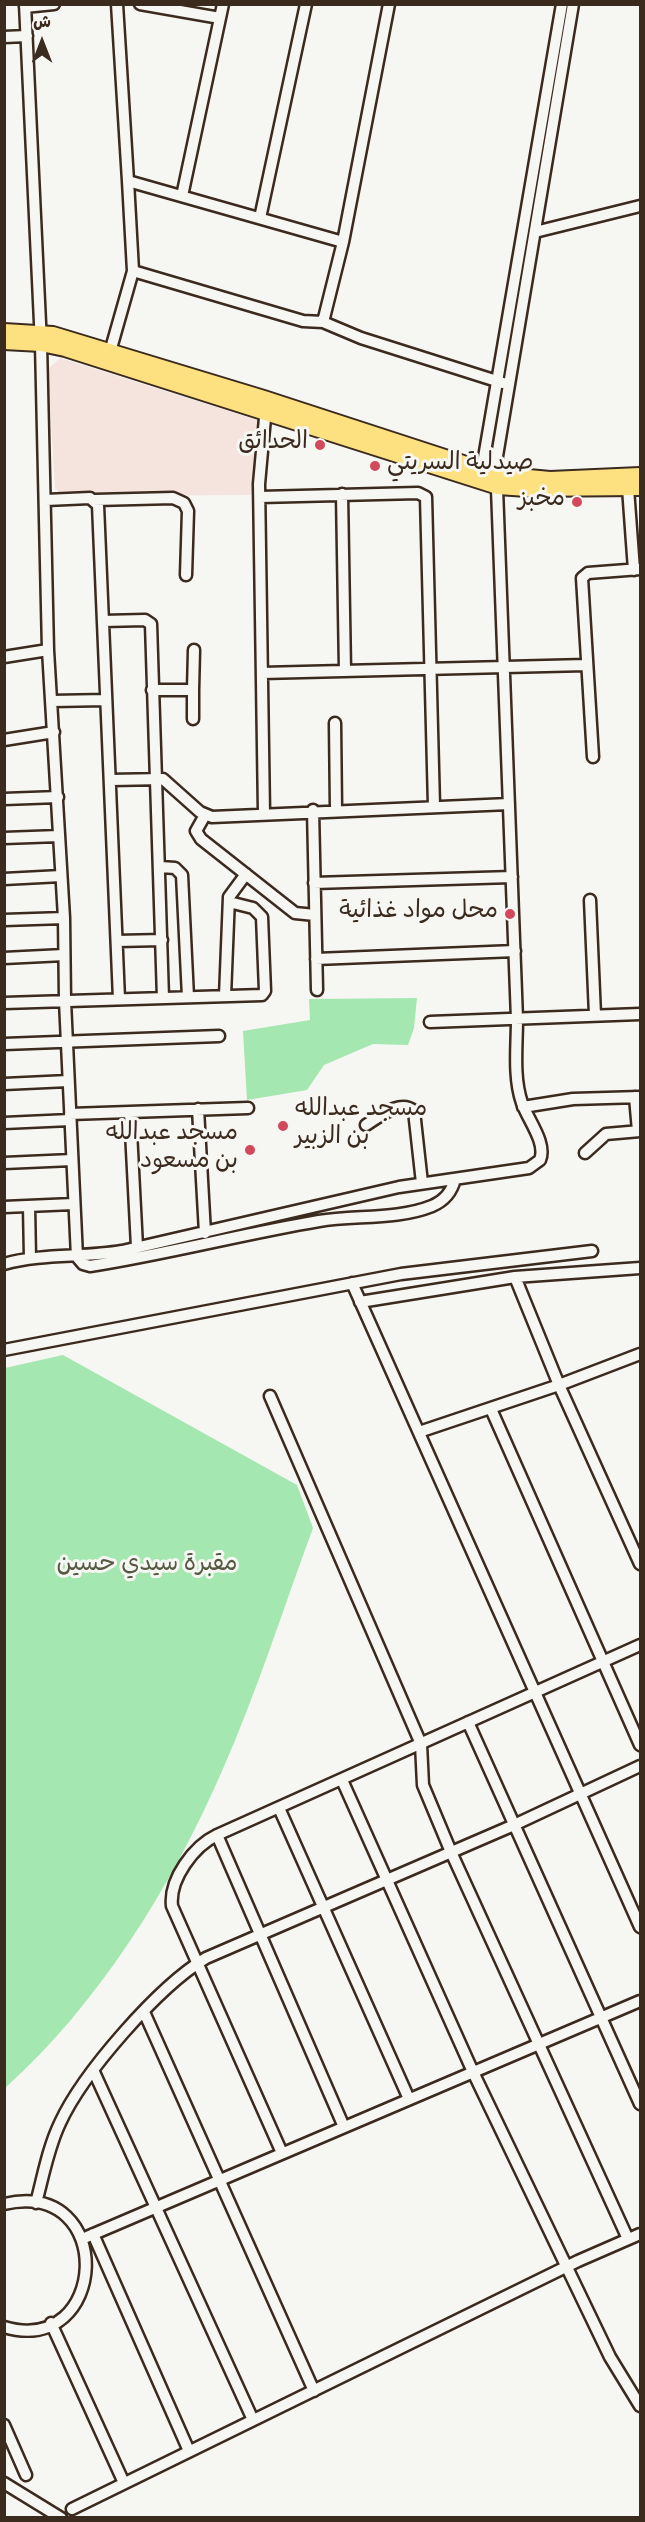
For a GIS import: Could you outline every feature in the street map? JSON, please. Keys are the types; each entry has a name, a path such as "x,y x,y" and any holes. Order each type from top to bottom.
{"main road":[{"path":"4,331 110,352 265,405 526,489 634,488"},
{"path":"4,342 40,338 482,469 497,480 640,475"}],"street":[{"path":"54,4 25,6 46,500 48,650 64,918 68,1081 77,1257 81,1262 90,1266 159,1255 319,1221 408,1213 442,1201 450,1191 455,1179"},
{"path":"110,352 133,271 117,4"},
{"path":"141,4 220,18"},
{"path":"182,196 223,4"},
{"path":"260,218 306,4"},
{"path":"323,322 344,242 389,4"},
{"path":"4,1264 30,1258 77,1257 137,1247 422,1183 529,1168 537,1164 541,1156 541,1147 523,1107 517,1082 518,1019 496,455 504,383 562,4"},
{"path":"482,469 504,383 535,232 573,4"},
{"path":"4,37 27,36"},
{"path":"128,181 344,242"},
{"path":"535,232 640,206"},
{"path":"133,271 303,321 323,322 361,338 504,383"},
{"path":"264,813 260,497 265,405"},
{"path":"593,757 586,665 583,575 637,569 634,488"},
{"path":"260,497 418,493 426,497 434,806"},
{"path":"342,494 345,671"},
{"path":"46,500 172,498 184,503 188,511 186,575"},
{"path":"95,500 99,510 119,999"},
{"path":"103,621 149,621 160,867 163,998"},
{"path":"4,657 48,650"},
{"path":"193,719 194,650"},
{"path":"262,673 586,665"},
{"path":"152,690 194,690"},
{"path":"52,701 106,700"},
{"path":"335,723 336,809"},
{"path":"4,740 54,732"},
{"path":"111,780 155,779 169,782 205,815 220,817 313,810 510,804"},
{"path":"4,799 58,797"},
{"path":"313,810 317,990"},
{"path":"205,815 197,826 198,835 295,913 315,915"},
{"path":"4,838 59,836"},
{"path":"160,867 175,868 182,875 188,997"},
{"path":"225,996 229,902 231,893 246,874"},
{"path":"4,879 61,876"},
{"path":"314,883 512,877"},
{"path":"590,900 595,1016"},
{"path":"4,1003 260,995 265,991 262,917 253,908 229,902"},
{"path":"4,920 64,918"},
{"path":"117,941 162,940"},
{"path":"316,959 515,951"},
{"path":"4,958 64,955"},
{"path":"430,1022 640,1014"},
{"path":"4,1044 219,1036"},
{"path":"4,1084 68,1081"},
{"path":"523,1107 573,1099 638,1097 639,1131 606,1134 585,1153"},
{"path":"366,1125 400,1106 408,1106 414,1111 422,1183"},
{"path":"4,1123 130,1112 248,1108"},
{"path":"198,1109 204,1233"},
{"path":"130,1112 137,1247"},
{"path":"4,1163 72,1160"},
{"path":"4,1207 74,1204"},
{"path":"29,1206 30,1258"},
{"path":"4,1350 352,1283 483,1262 592,1251"},
{"path":"483,1262 492,1281"},
{"path":"360,1302 515,1277 640,1268"},
{"path":"515,1277 559,1385 640,1564"},
{"path":"352,1283 640,1927"},
{"path":"419,1432 640,1357"},
{"path":"270,1396 421,1744 423,1785 451,1852 628,2240"},
{"path":"491,1409 640,1745"},
{"path":"282,2153 173,1911 171,1894 195,1851 217,1835 640,1645"},
{"path":"468,1722 640,2104"},
{"path":"36,2203 60,2122 117,2040 196,1964 514,1825 640,1766"},
{"path":"342,1780 472,2072 610,2357 640,2406"},
{"path":"279,1808 410,2099"},
{"path":"217,1835 345,2127"},
{"path":"82,2239 640,2001"},
{"path":"144,2012 314,2391"},
{"path":"94,2072 253,2420"},
{"path":"4,2204 36,2203 63,2216 82,2239 88,2263 84,2287 71,2308 51,2323 30,2329 4,2327"},
{"path":"93,2234 189,2451"},
{"path":"72,2509 566,2267 640,2234"},
{"path":"51,2323 124,2483"},
{"path":"4,2425 26,2475"},
{"path":"4,2483 61,2517"}],"shaded area":[{"path":"60,358 260,421 251,495 62,496 55,488 48,369"}],"green space":[{"path":"417,998 414,1028 408,1045 373,1044 324,1065 307,1090 247,1100 243,1031 310,1020 309,999"},
{"name":"مقبرة سيدي حسين","path":"63,1355 297,1485 313,1528 235,1741 180,1857 130,1942 101,1982 71,2020 5,2088 5,1368"}],"place":[{"name":"الحدائق","path":"320,445"},
{"name":"صيدلية السريتي","path":"375,466"},
{"name":"مخبز","path":"577,502"},
{"name":"محل مواد غذائية","path":"510,914"},
{"name":"مسجد عبدالله بن الزبير","path":"283,1126"},
{"name":"مسجد عبدالله بن مسعود","path":"250,1150"}]}
